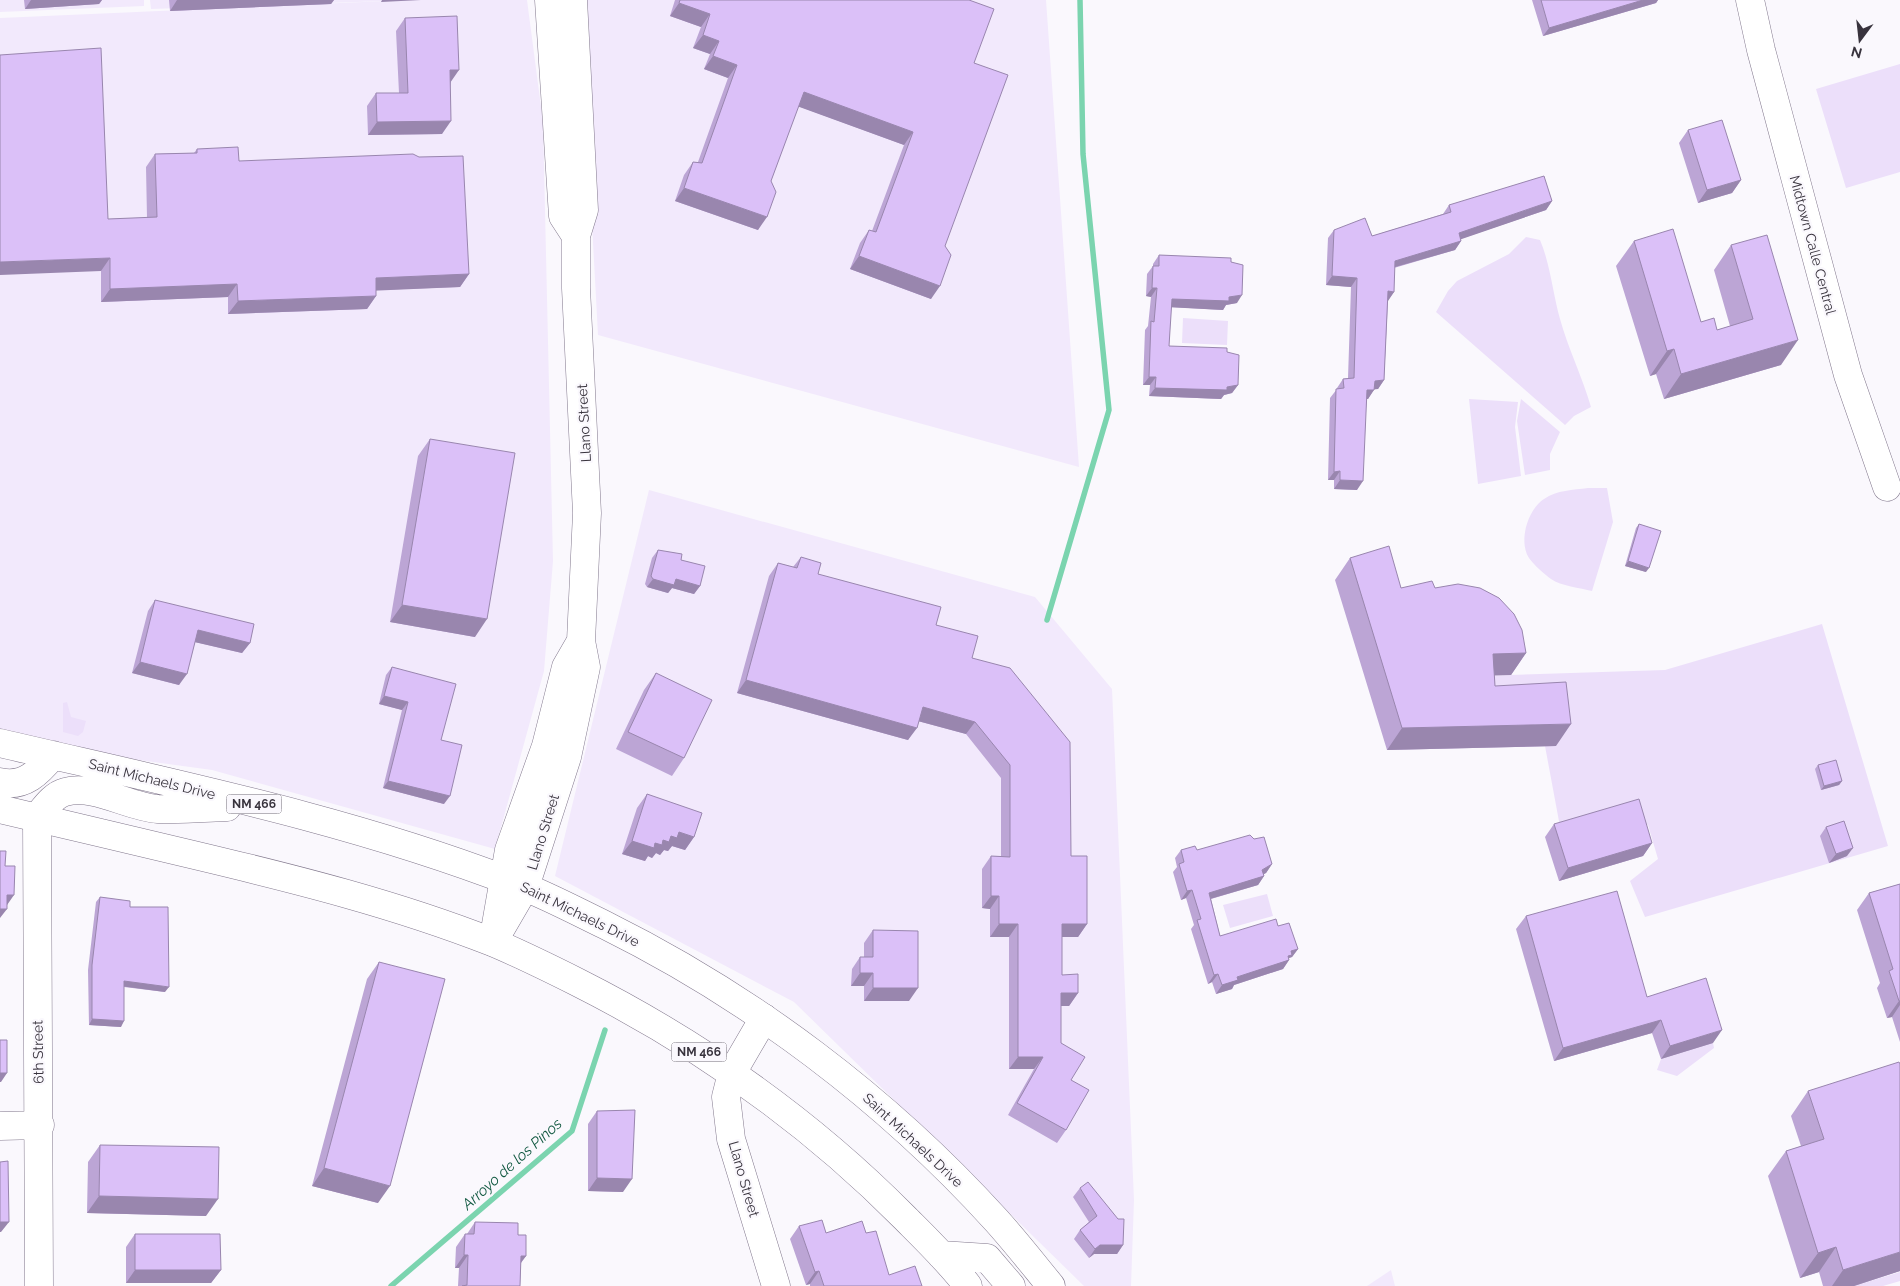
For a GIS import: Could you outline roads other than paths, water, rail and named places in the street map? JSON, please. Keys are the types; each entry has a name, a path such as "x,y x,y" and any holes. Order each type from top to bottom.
{"main road":[{"name":"Llano Street","path":"549,0 573,50"},
{"name":"Llano Street","path":"492,942 514,883 509,850 546,746 566,667 581,641 588,513 576,288 576,236 584,210 573,50 573,0"},
{"name":"Midtown Calle Central","path":"1750,0 1760,50 1848,375 1887,487"},
{"name":"Saint Michaels Drive","path":"0,743 349,828 514,883 640,943 764,1018 828,1064 876,1104 930,1152 997,1221 1051,1286"},
{"path":"0,782 25,780 36,775 53,756"},
{"path":"37,817 55,797 64,792 74,791 89,792 157,809 263,806"},
{"name":"NM 466","path":"0,809 283,877 362,898 492,942 582,985 664,1028 732,1073 832,1149 883,1196 961,1275"},
{"name":"6th Street","path":"37,817 37,1028 40,1125 39,1286"},
{"name":"Llano Street","path":"764,1018 732,1073 726,1097 731,1139 776,1286"},
{"path":"0,1126 40,1125"},
{"path":"961,1275 973,1256 987,1258 1011,1286"}],"waterway":[{"path":"1047,620 1109,410 1083,154 1080,0"},
{"name":"Arroyo de los Pinos","path":"391,1286 572,1131 605,1030"}]}
